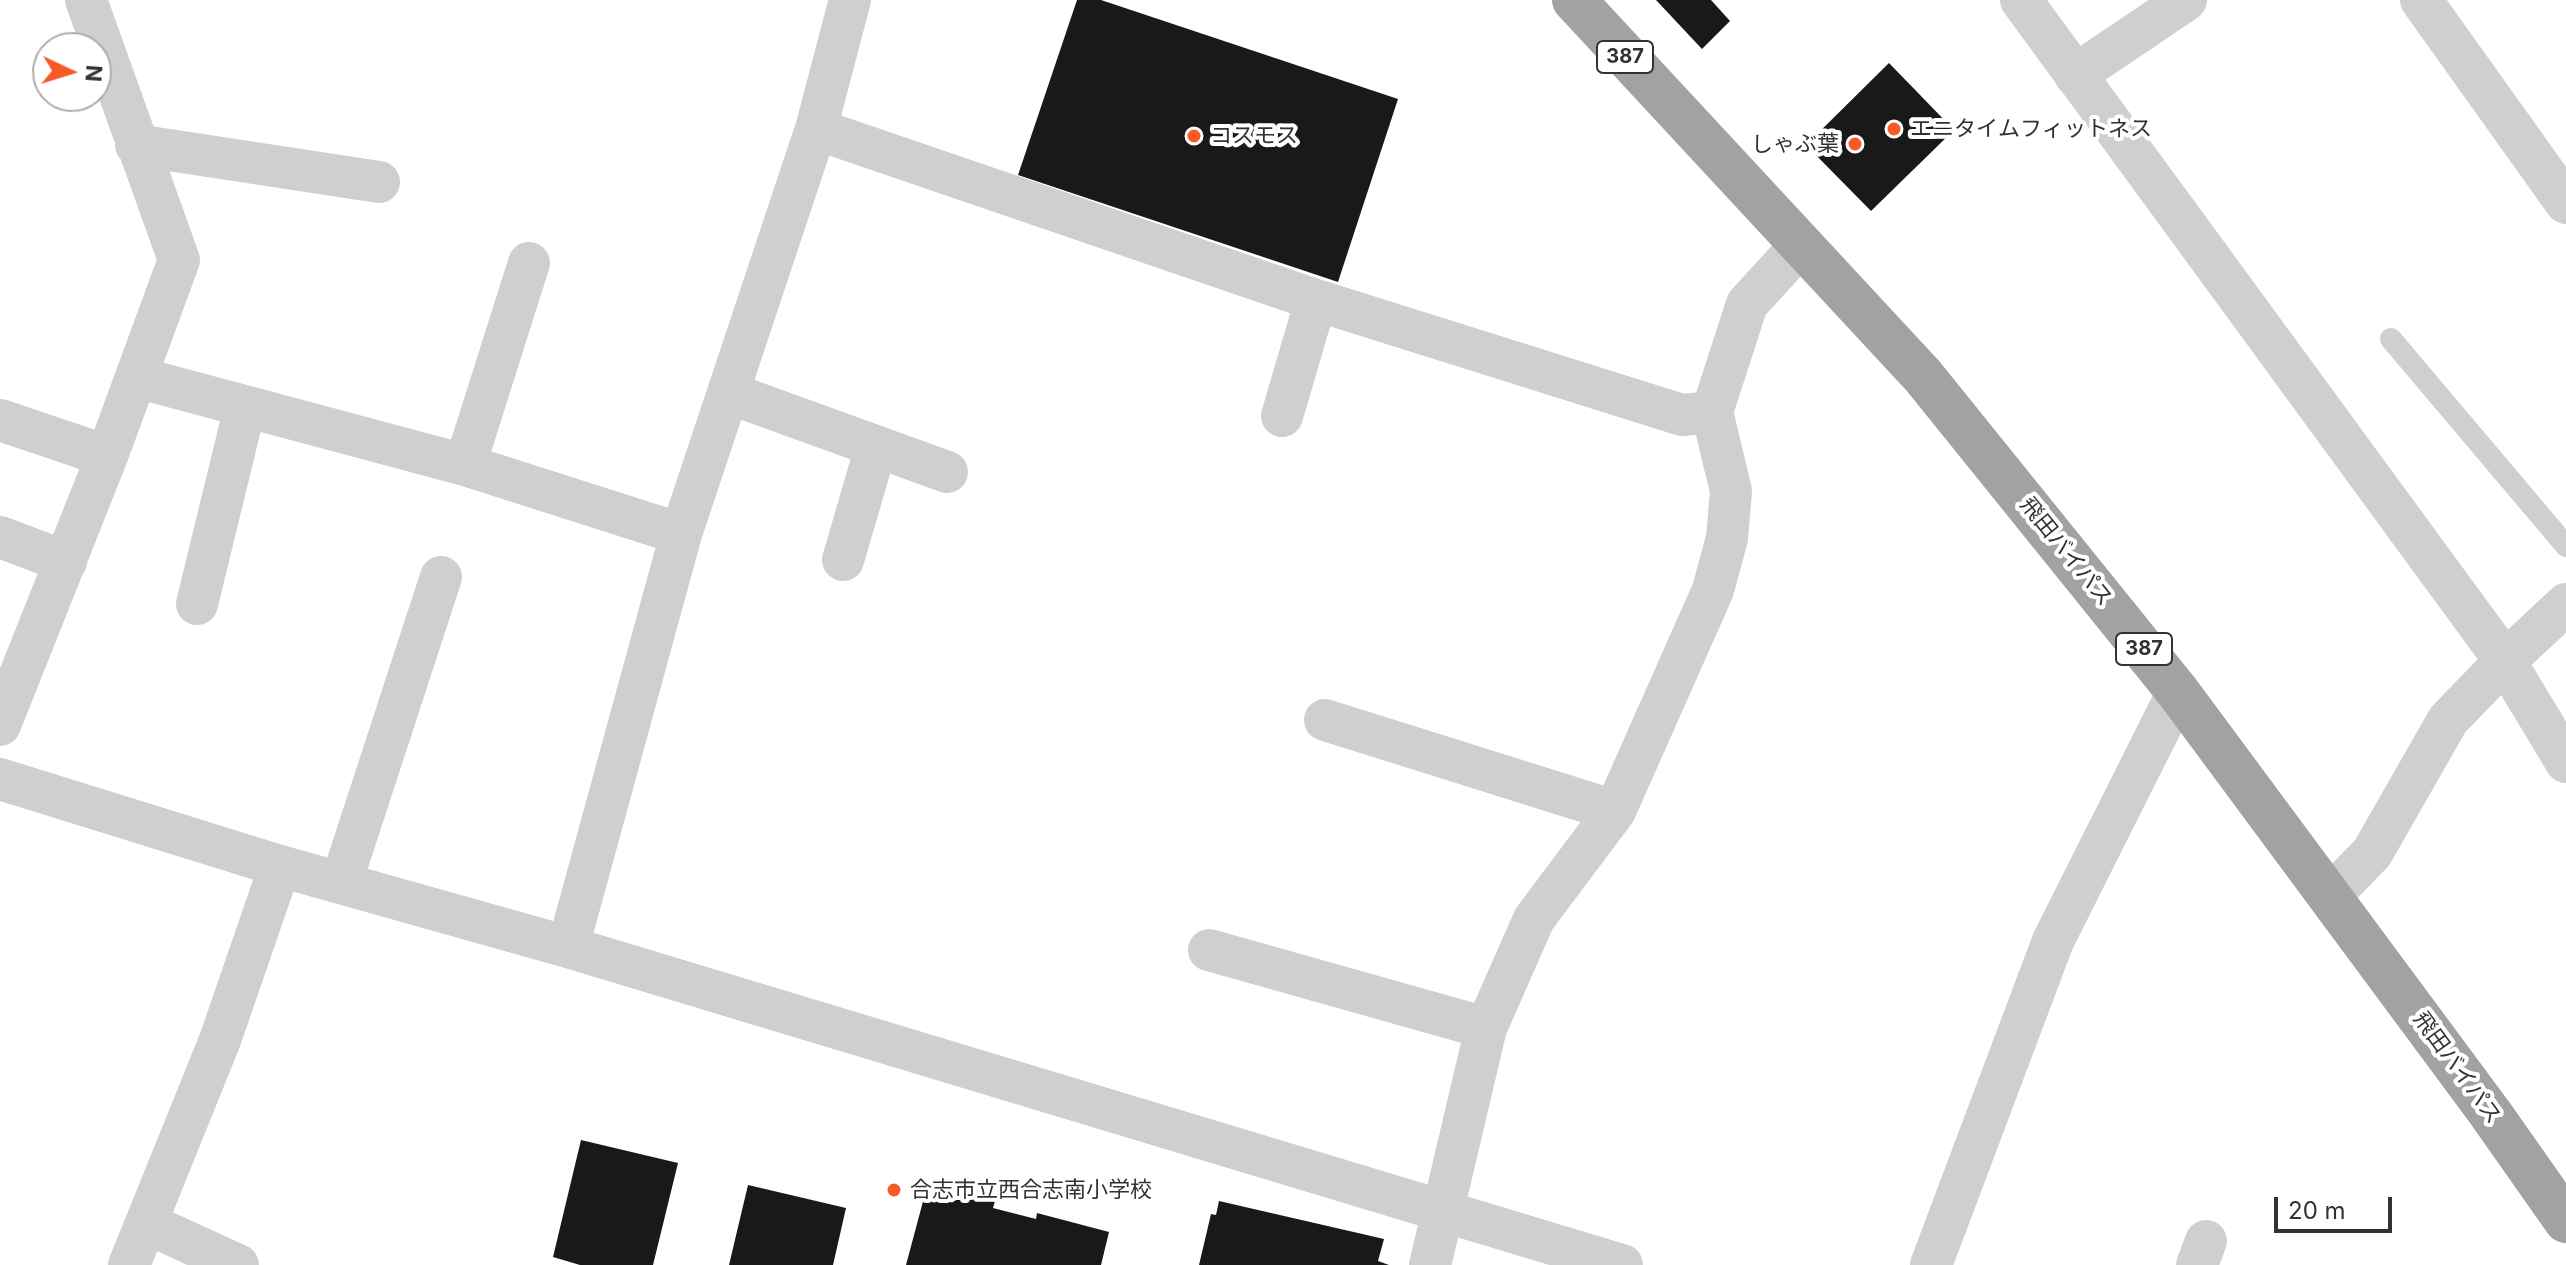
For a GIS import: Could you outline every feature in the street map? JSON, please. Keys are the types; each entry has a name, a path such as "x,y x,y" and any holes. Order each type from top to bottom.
{"highway":[{"name":"飛田バイパス","path":"1574,0 1923,376 2178,692 2490,1113 2566,1221"}],"street":[{"path":"0,725 107,456 179,260 86,0"},
{"path":"568,947 681,534 816,129 850,0"},
{"path":"2021,0 2505,661 2566,762"},
{"path":"2075,75 2186,0"},
{"path":"2421,0 2566,203"},
{"path":"816,129 1316,300 1682,415 1712,412"},
{"path":"136,145 379,182"},
{"path":"1430,1265 1486,1028 1534,919 1615,811 1713,590 1727,538 1731,491 1712,412 1747,304 1801,245"},
{"path":"465,465 529,263"},
{"path":"1282,416 1316,300"},
{"path":"136,377 465,465 681,534"},
{"path":"729,393 947,472"},
{"path":"197,604 245,407"},
{"path":"0,420 107,456"},
{"path":"843,560 876,447"},
{"path":"0,537 66,562"},
{"path":"341,883 441,577"},
{"path":"2330,896 2372,853 2448,720 2566,604"},
{"path":"1931,1265 2053,941 2178,692"},
{"path":"1325,720 1615,811"},
{"path":"0,779 280,866 568,947 1622,1265"},
{"path":"129,1265 220,1040 280,866"},
{"path":"1209,950 1486,1028"},
{"path":"146,1223 238,1265"}],"lane":[{"path":"2391,339 2566,546"}],"building":[{"path":"1077,0 1101,0 1398,99 1338,282 1018,175"},
{"path":"1656,0 1711,0 1730,21 1702,49"},
{"path":"1889,63 1954,130 1871,211 1806,145"},
{"path":"581,1140 678,1163 653,1265 580,1265 553,1257"},
{"path":"923,1182 995,1201 993,1208 1036,1219 1037,1213 1109,1232 1101,1265 906,1265 925,1194 921,1193"},
{"path":"748,1185 846,1208 833,1265 729,1265"},
{"path":"1219,1201 1384,1239 1378,1261 1389,1265 1199,1265 1211,1214 1216,1215"}],"place":[{"name":"エニタイムフィットネス","path":"1894,129"},
{"name":"コスモス","path":"1194,136"},
{"name":"しゃぶ葉","path":"1855,144"},
{"name":"合志市立西合志南小学校","path":"894,1190"}]}
